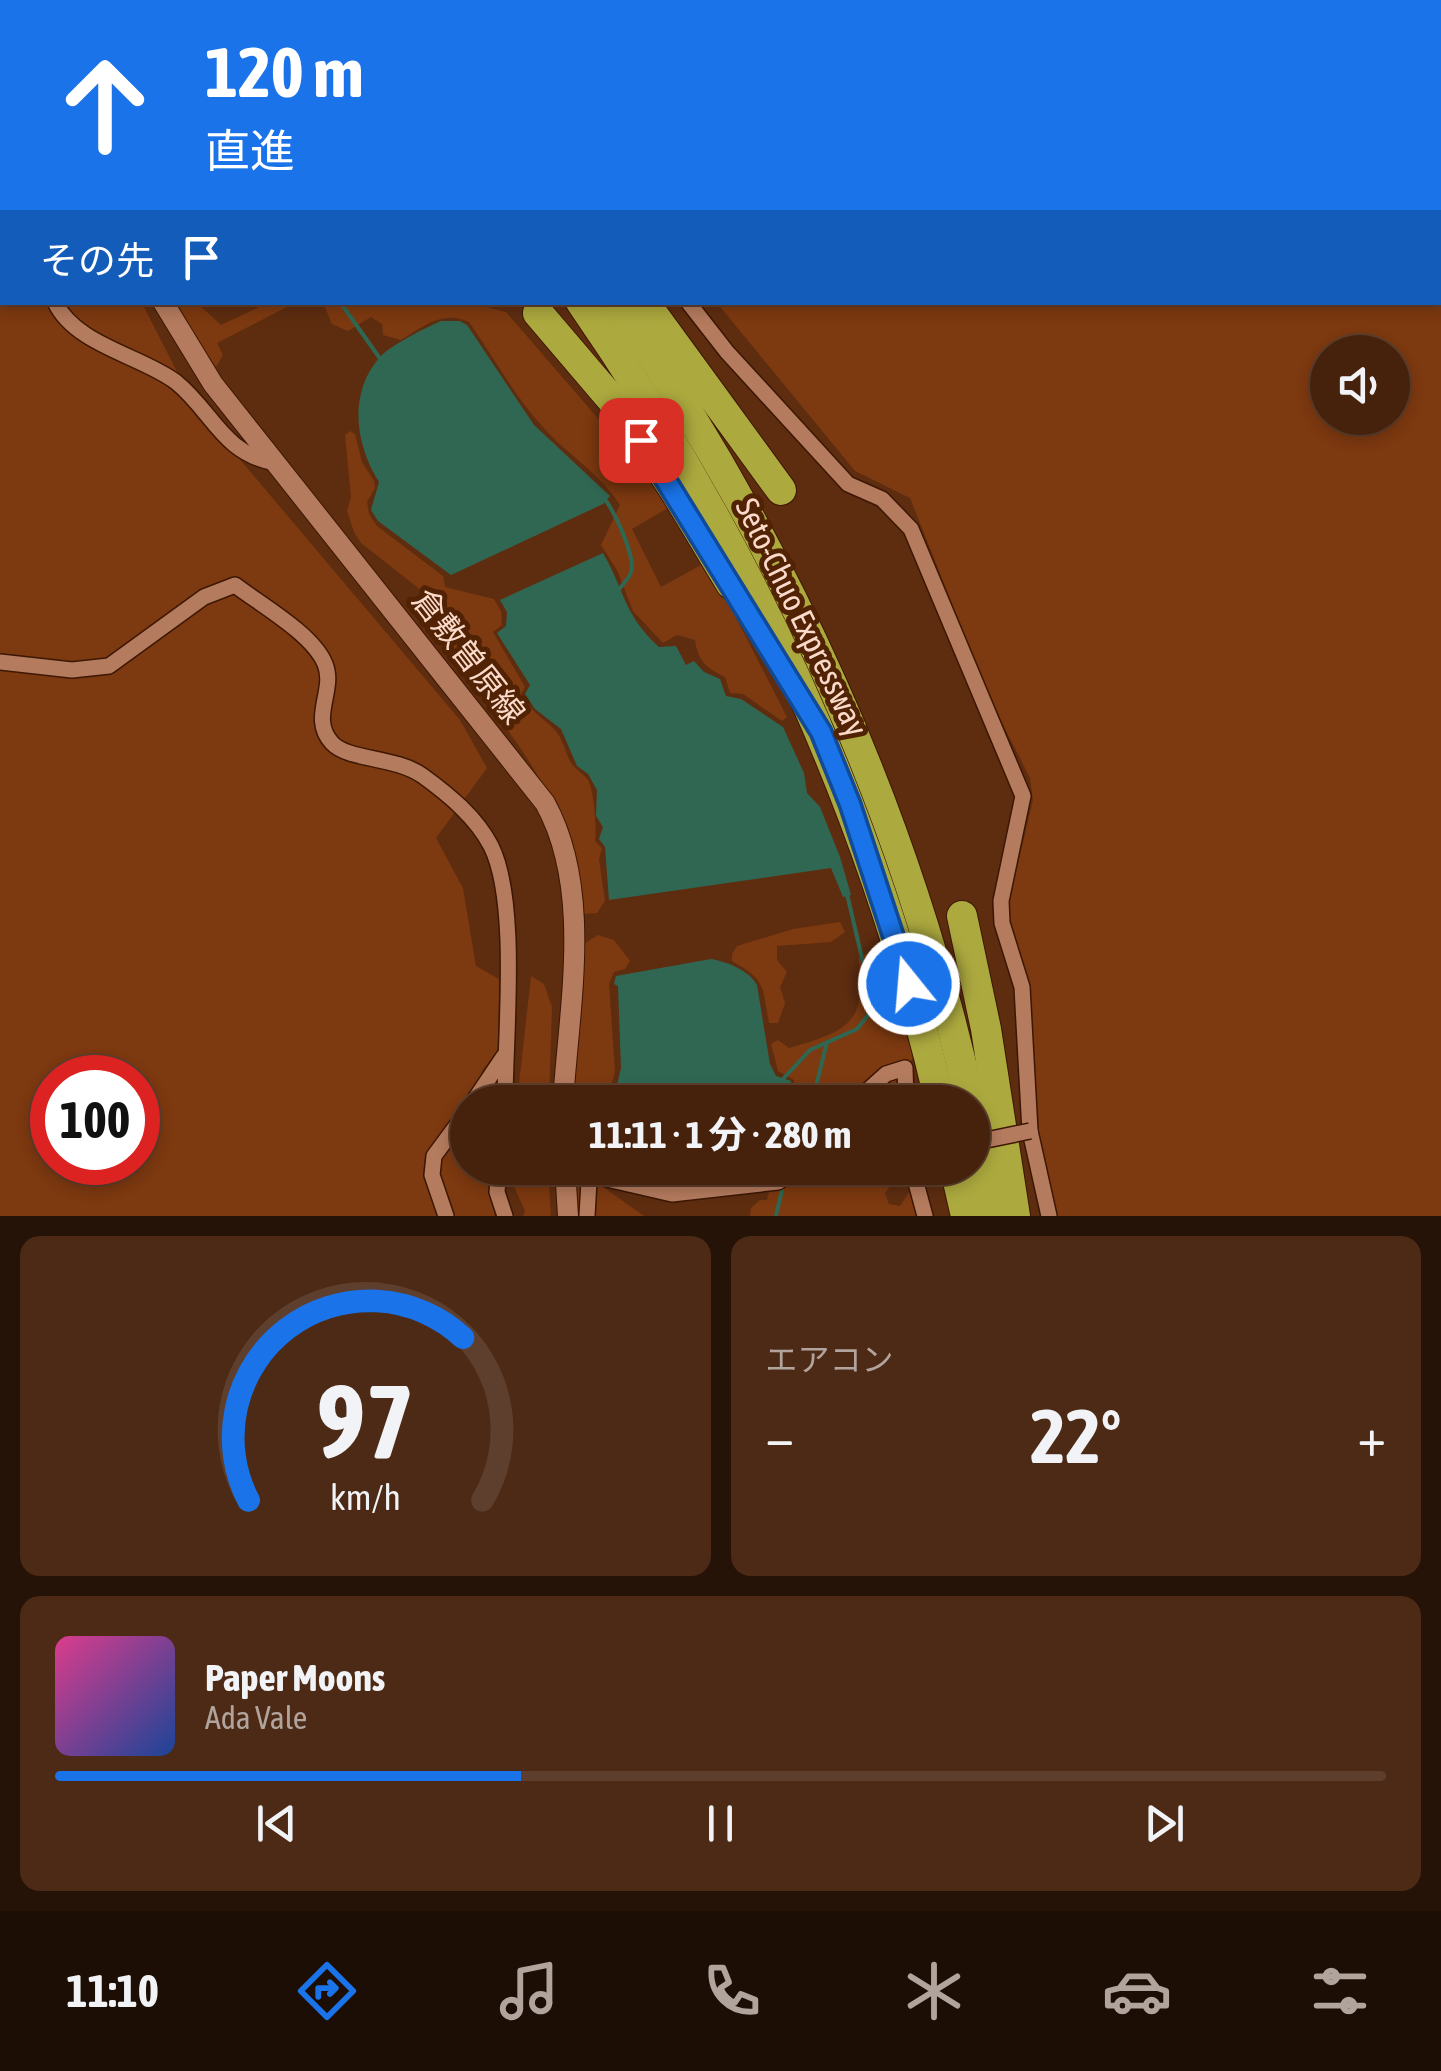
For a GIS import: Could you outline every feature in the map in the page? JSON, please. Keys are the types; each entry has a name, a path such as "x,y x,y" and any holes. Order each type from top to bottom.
{"highway":[{"name":"Seto-Chuo Expressway","path":"584,305 663,426 724,532 821,732 888,916 935,1085"},
{"name":"Seto-Chuo Expressway","path":"618,305 737,491 838,696 910,885 954,1030 966,1085"},
{"path":"646,305 781,490"},
{"path":"538,314 624,414 821,732"},
{"path":"962,916 986,1029 1014,1216"},
{"path":"959,1185 966,1216"},
{"path":"989,1185 996,1216"}],"street":[{"path":"57,305 62,314 112,351 177,383 234,446 260,460 276,462"},
{"name":"倉敷曽原線","path":"165,305 213,384 545,802 558,826 574,893 565,1085"},
{"path":"690,305 727,352 848,484 882,498 910,530 1023,796 1001,901 1002,923 1025,1008 1030,1131 1049,1216"},
{"path":"0,662 72,670 109,666 204,597 234,585 302,635 318,650 328,669 321,713 323,731 334,746 355,754 394,760 420,773 462,806 488,841 503,884 508,932 505,1085"},
{"path":"485,1085 505,1056"},
{"path":"874,1085 886,1074 905,1068 906,1085"},
{"path":"990,1139 1030,1131"},
{"path":"446,1216 432,1175 434,1156 450,1134"},
{"path":"498,1185 505,1216"},
{"path":"566,1185 568,1216"},
{"path":"588,1216 589,1185"},
{"path":"633,1185 672,1194 752,1185"},
{"path":"917,1185 925,1216"}],"shaded area":[{"path":"0,305 143,305 194,405 460,720 487,768 436,838 463,888 476,966 499,979 498,1050 482,1071 485,1085 450,1085 450,1185 489,1185 495,1216 0,1216"},
{"path":"175,305 199,305 221,325 264,305 291,305 217,343 223,355 216,367"},
{"path":"324,305 478,305 506,312 652,481 668,508 632,529 661,587 703,564 729,604 787,717 782,721 743,694 730,693 725,677 701,659 695,640 677,635 663,643 633,611 617,570 601,545 620,505 532,414 469,322 442,319 401,340 383,335 382,324 371,317 348,331 332,324"},
{"path":"719,305 1441,305 1441,1216 1058,1216 1039,1140 1029,988 1007,910 1033,800 1030,778 990,699 910,498 855,471"},
{"path":"441,321 467,325 534,425 610,496 603,504 451,575 378,521 371,510 379,482 365,451 358,419 363,386 380,357"},
{"path":"350,431 355,434 362,462 374,481 375,488 367,502 377,526 443,576 445,587 494,599 501,611 502,625 493,632 525,687 521,694 556,732 571,763 588,780 595,841 602,848 599,859 605,901 597,913 584,914 578,872 565,832 527,759 424,625 431,606 422,591 361,543 354,532 347,511 351,497 345,435"},
{"path":"603,553 631,613 659,647 676,646 686,665 694,661 704,672 720,679 726,696 741,699 783,727 804,773 807,793 820,807 851,895 843,897 831,868 609,900 605,847 599,839 603,827 596,816 597,790 588,774 577,766 561,729 535,709 525,694 530,685 497,633 506,626 507,612 500,600"},
{"path":"840,922 845,932 831,942 777,946 777,960 787,972 780,987 785,1003 778,1023 769,1023 761,986 752,974 732,961 737,946 793,929"},
{"path":"598,935 614,940 630,961 625,969 614,972 609,984 615,1071 611,1085 574,1085 585,943"},
{"path":"875,949 882,954 913,1056 910,1063 894,1068 897,1085 794,1085 794,1080 778,1071 771,1044 778,1040 789,1048 826,1036 849,1021 860,997 858,958"},
{"path":"711,959 743,971 757,985 770,1064 776,1076 791,1081 791,1085 617,1085 621,1068 616,976"},
{"path":"531,976 544,984 552,1007 550,1085 519,1085"},
{"path":"513,1185 549,1185 551,1216 523,1216 525,1211"},
{"path":"576,1185 603,1185 644,1216 579,1216"},
{"path":"771,1185 891,1185 885,1193 889,1204 900,1206 911,1189 921,1216 750,1216 751,1208 760,1200 767,1200"}],"waterway":[{"path":"342,305 381,360"},
{"path":"604,498 623,534 632,565 630,575 617,592"},
{"path":"782,1080 810,1050 857,1029 869,1014 869,988 847,894"},
{"path":"816,1085 827,1042"},
{"path":"776,1216 782,1190"}],"route":[{"path":"641,440 821,732 883,898 909,984"}]}
